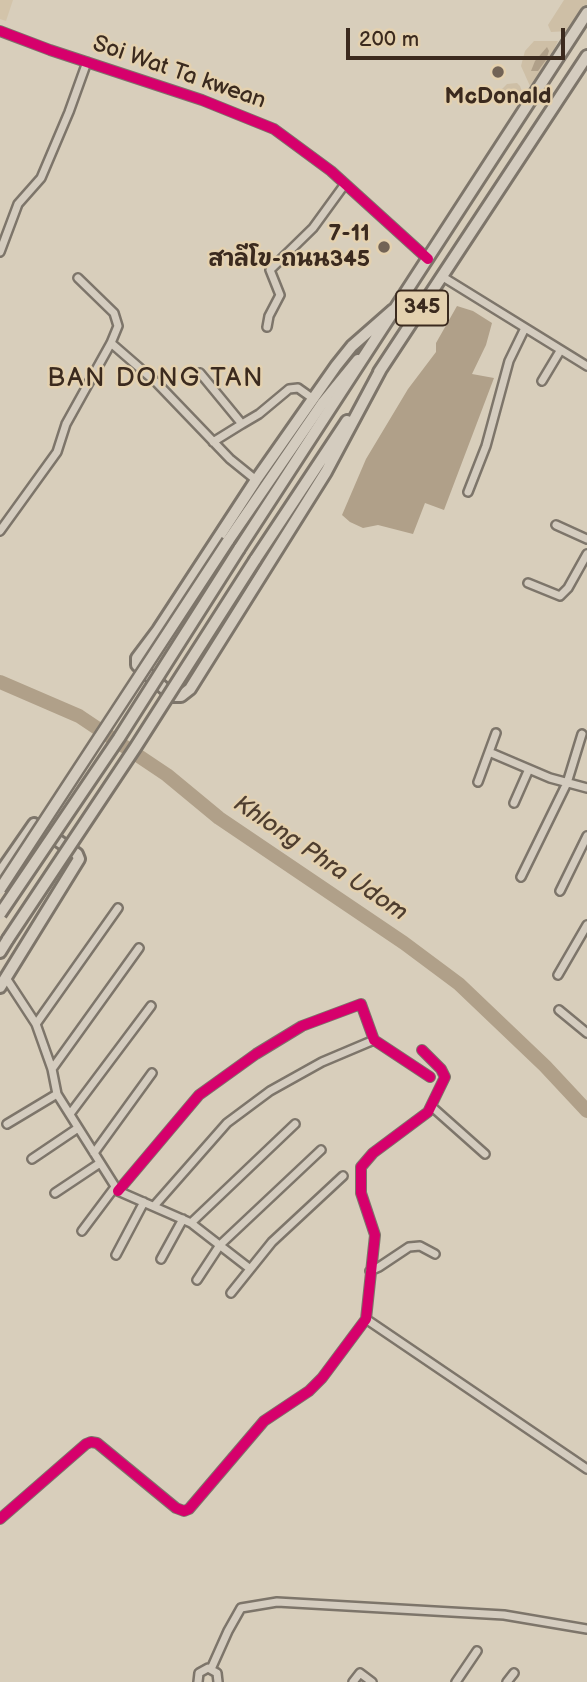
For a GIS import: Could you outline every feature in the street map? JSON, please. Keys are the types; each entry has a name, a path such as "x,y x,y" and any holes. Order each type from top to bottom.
{"main road":[{"name":"345","path":"0,914 119,738 587,13"},
{"name":"345","path":"0,951 587,56"},
{"path":"381,369 312,495 190,689 181,696 173,696 137,666 137,658 312,398 352,346 393,310"},
{"name":"345","path":"0,889 228,541 322,404 370,346"},
{"path":"0,873 34,824 77,854 79,859 3,983"}],"street":[{"name":"Soi Wat Ta kwean","path":"0,30 257,121 286,138 345,184 428,259"},
{"path":"0,252 18,204 41,178 87,62"},
{"path":"267,327 269,316 280,295 270,270 313,228 345,184"},
{"path":"443,277 587,366"},
{"path":"0,531 57,452 66,424 118,326 114,313 78,278"},
{"path":"468,492 489,437 509,361 525,328"},
{"path":"111,343 147,374 213,442 256,480"},
{"path":"542,382 560,351"},
{"path":"200,373 242,424"},
{"path":"213,442 259,414 293,387 312,398"},
{"path":"556,525 587,539"},
{"path":"527,583 560,596 568,588 587,554"},
{"path":"478,782 496,733"},
{"path":"521,877 567,783 582,734"},
{"path":"489,752 567,783 587,788"},
{"path":"514,803 529,769"},
{"path":"560,891 587,836"},
{"path":"36,1024 118,908"},
{"path":"558,975 587,925"},
{"path":"52,1069 139,948"},
{"path":"3,983 36,1024 52,1069 57,1094 116,1189 191,1223 249,1268"},
{"path":"82,1231 199,1095 256,1054 302,1026 361,1004 373,1040 430,1077"},
{"path":"70,1115 151,1006"},
{"path":"559,1010 587,1032"},
{"path":"154,1206 227,1123 270,1091 323,1062 373,1040"},
{"path":"0,1519 91,1442 97,1443 176,1508 184,1511 190,1509 258,1426 309,1391 323,1378 366,1319 374,1236 361,1193 361,1167 373,1153 406,1130 431,1106 443,1083 444,1074 422,1050"},
{"path":"94,1153 152,1073"},
{"path":"7,1124 57,1094"},
{"path":"431,1106 485,1154"},
{"path":"191,1223 295,1124"},
{"path":"33,1158 78,1128"},
{"path":"197,1280 220,1245 321,1150"},
{"path":"55,1193 100,1163"},
{"path":"231,1293 272,1242 343,1176"},
{"path":"116,1255 144,1202"},
{"path":"161,1259 183,1219"},
{"path":"370,1271 379,1268 409,1247 420,1246 435,1254"},
{"path":"366,1319 587,1469"},
{"path":"211,1669 242,1608 277,1602 504,1615 587,1629"},
{"path":"456,1682 477,1651"},
{"path":"198,1682 202,1670 211,1669 217,1673 218,1682"},
{"path":"353,1682 360,1673 372,1682"},
{"path":"507,1682 514,1673"}],"shaded area":[{"path":"0,0 13,0 6,21 0,19"},
{"path":"564,0 587,0 587,4 568,31 551,32 548,25"},
{"path":"534,41 558,41 549,60 530,86 521,66 525,51"},
{"path":"547,47 549,51 546,60 538,71 531,71 535,61"},
{"path":"517,83 523,94 517,105 498,93 507,84"},
{"path":"457,306 473,311 492,323 486,345 472,374 494,378 444,510 425,503 413,534 378,525 363,528 342,515 366,459 408,389 436,352 436,343"}],"waterway":[{"name":"Khlong Phra Udom","path":"0,682 79,716 167,775 219,818 404,943 459,984 545,1066 587,1111"}],"cycle path":[{"path":"0,31 202,100 274,129 331,171 428,259"},
{"path":"118,1191 199,1095 256,1054 302,1026 361,1004 374,1040 430,1077"},
{"path":"0,1519 91,1442 97,1443 176,1508 184,1511 189,1509 264,1421 309,1391 322,1378 366,1319 375,1235 361,1193 361,1167 373,1153 428,1112 445,1077 441,1069 422,1050"}],"place":[{"name":"McDonald","path":"498,72"},
{"name":"7-11 สาลีโข-ถนน345","path":"384,247"}],"district":[{"name":"BAN DONG TAN","path":"156,379"}]}
